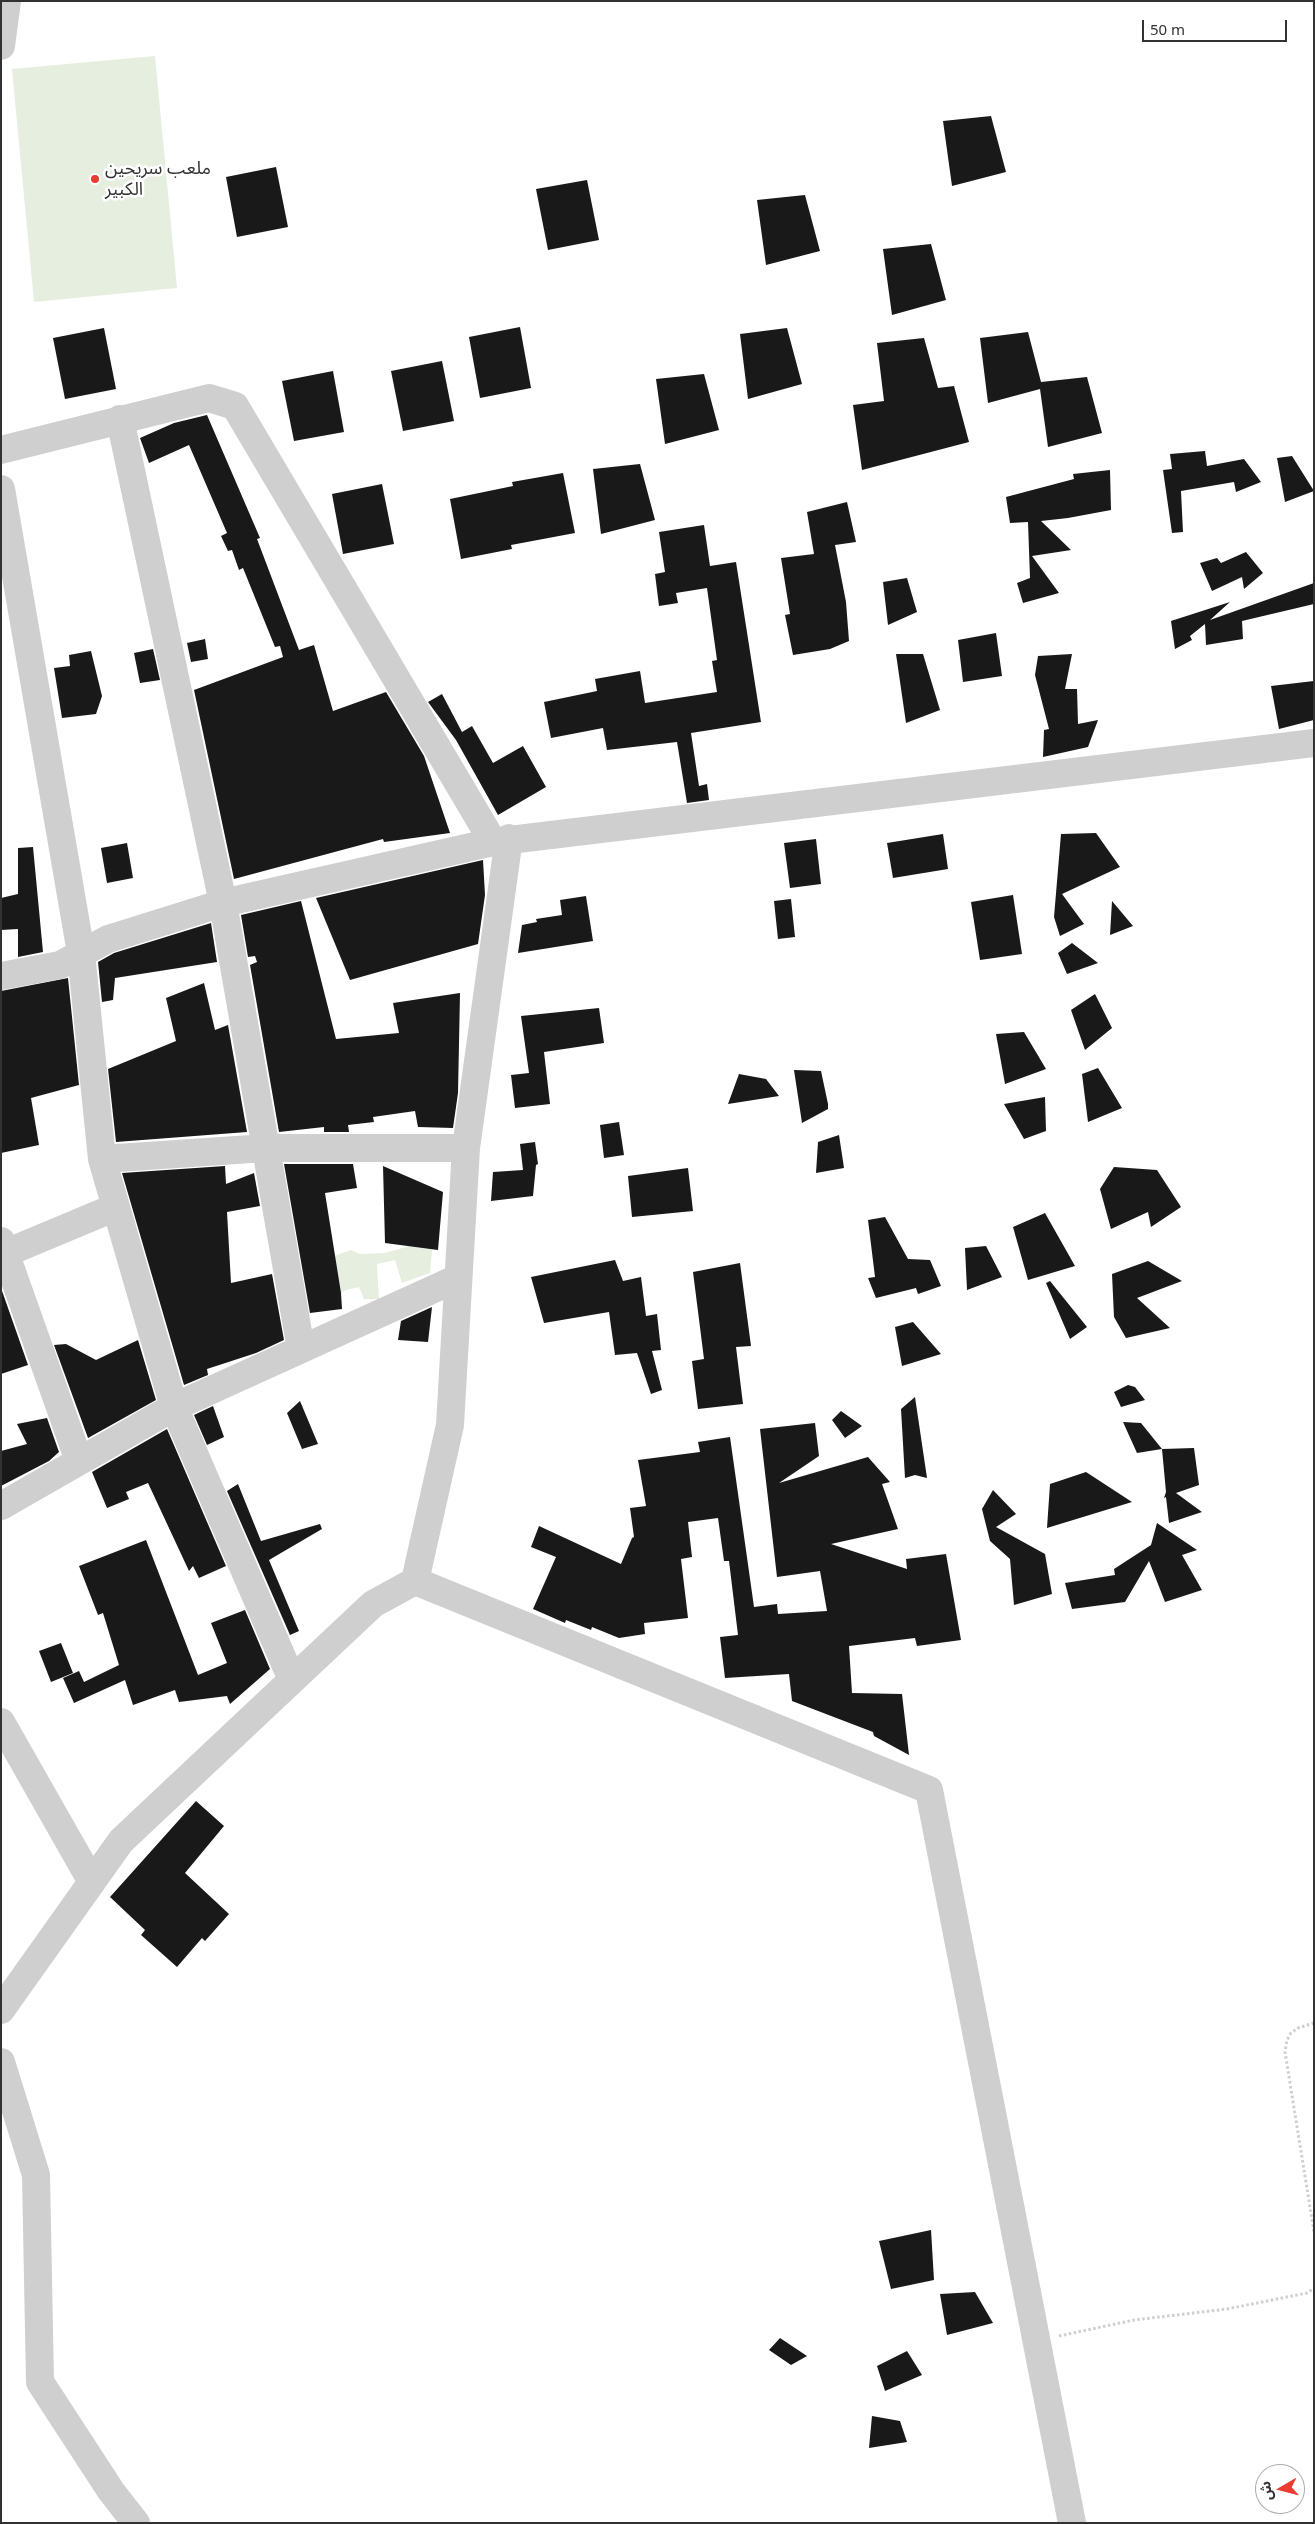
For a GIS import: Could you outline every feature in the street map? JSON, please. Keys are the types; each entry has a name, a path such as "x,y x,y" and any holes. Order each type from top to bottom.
{"street":[{"path":"1,46 7,1"},
{"path":"1,450 209,398 235,406 501,840 466,1148 450,1425 415,1581 373,1604 121,1840 1,2010"},
{"path":"120,419 223,903 301,1349"},
{"path":"1,489 81,953 102,1158 174,1407 292,1680"},
{"path":"1,976 60,965 108,940 223,903 501,840 1314,742"},
{"path":"102,1158 266,1148 466,1148"},
{"path":"79,1461 3,1250 116,1207"},
{"path":"1,1506 174,1407 458,1278"},
{"path":"415,1581 929,1790 1072,2523"},
{"path":"1,1722 92,1882"},
{"path":"1,2062 36,2175 40,2382 111,2492 136,2523"}],"path":[{"path":"1314,2023 1298,2028 1291,2033 1287,2040 1285,2052 1314,2232"},
{"path":"1036,2340 1134,2320 1227,2309 1307,2294 1314,2288"}],"shaded area":[{"name":"ملعب سريحين الكبير","path":"155,56 177,288 34,302 12,69"},
{"path":"433,1239 430,1273 402,1283 395,1260 377,1264 379,1299 364,1299 359,1287 346,1290 335,1297 334,1256 351,1250 360,1254 385,1253"}],"building":[{"path":"991,116 1006,172 952,186 943,121"},
{"path":"276,167 288,227 237,237 226,177"},
{"path":"587,180 599,240 548,250 536,189"},
{"path":"805,195 820,251 766,265 757,200"},
{"path":"931,244 946,300 892,315 883,249"},
{"path":"520,327 531,388 480,398 469,337"},
{"path":"104,328 116,389 65,399 53,338"},
{"path":"787,328 802,384 748,399 740,334"},
{"path":"1028,332 1041,382 1087,377 1102,433 1048,447 1040,389 988,403 980,338"},
{"path":"924,338 938,388 954,386 969,442 862,470 853,405 884,401 877,343"},
{"path":"442,361 454,421 403,431 391,371"},
{"path":"333,371 344,432 294,441 282,381"},
{"path":"704,374 719,430 665,444 656,379"},
{"path":"207,415 260,538 257,539 299,650 314,645 333,711 386,692 424,756 450,833 384,842 383,839 234,879 194,690 283,657 280,646 275,647 243,568 239,570 232,550 228,551 221,536 227,533 189,445 149,463 140,438 174,423"},
{"path":"1205,451 1207,466 1244,459 1261,482 1236,492 1234,482 1181,491 1183,532 1172,533 1163,470 1172,469 1170,454"},
{"path":"1292,456 1314,491 1285,502 1277,458"},
{"path":"640,464 655,520 601,534 593,469"},
{"path":"1110,470 1111,510 1041,521 1071,550 1032,556 1059,593 1023,603 1017,583 1030,578 1028,522 1010,523 1006,497 1074,479 1073,474"},
{"path":"563,473 575,533 511,545 512,549 461,559 450,499 513,486 512,482"},
{"path":"382,484 394,544 343,554 332,494"},
{"path":"847,502 856,542 835,545 846,602 849,641 830,649 793,655 785,615 790,614 781,558 814,554 807,512"},
{"path":"704,525 710,566 736,562 761,722 691,733 699,786 707,784 709,800 687,803 677,742 607,750 603,728 551,738 544,702 597,691 595,679 640,671 645,703 717,692 712,661 717,660 707,588 676,593 678,603 659,606 655,574 665,572 659,532"},
{"path":"1246,552 1263,573 1244,589 1242,577 1212,591 1200,563 1217,558 1221,563"},
{"path":"907,578 917,612 888,625 883,582"},
{"path":"1314,583 1314,604 1242,621 1243,639 1206,645 1205,624 1190,636 1192,640 1175,649 1171,621 1230,602 1210,620"},
{"path":"996,633 1002,676 963,682 958,640"},
{"path":"205,639 208,659 191,662 187,643"},
{"path":"153,649 160,680 140,683 134,653"},
{"path":"91,651 102,696 96,714 62,718 54,668 70,666 69,655"},
{"path":"896,654 923,654 940,710 906,723"},
{"path":"1072,654 1065,689 1077,689 1078,724 1098,720 1088,747 1043,757 1044,730 1049,729 1035,675 1038,656"},
{"path":"1314,681 1314,720 1279,729 1271,686"},
{"path":"442,694 462,732 472,726 493,763 523,746 546,787 498,815 456,740 428,702"},
{"path":"1096,833 1120,867 1062,894 1084,924 1060,936 1054,917 1061,834"},
{"path":"943,834 948,869 893,878 887,843"},
{"path":"816,839 821,884 790,888 784,843"},
{"path":"127,843 133,878 107,883 101,848"},
{"path":"33,847 43,952 18,957 18,929 1,930 1,898 18,894 18,848"},
{"path":"483,860 485,895 478,944 350,980 316,898"},
{"path":"1013,895 1022,954 980,960 971,902"},
{"path":"586,896 593,941 518,953 522,925 537,922 536,919 562,915 560,900"},
{"path":"791,899 795,937 778,939 774,901"},
{"path":"301,901 336,1039 399,1033 393,1003 460,993 458,1093 453,1128 418,1127 415,1111 373,1117 374,1122 348,1125 349,1132 324,1132 324,1127 279,1132 250,965 257,962 255,956 248,957 241,915"},
{"path":"1112,901 1133,926 1110,935"},
{"path":"211,923 217,962 115,978 113,1000 102,1002 98,962 114,953"},
{"path":"1072,943 1098,963 1067,974 1058,953"},
{"path":"68,978 79,1085 31,1098 39,1145 1,1153 1,991"},
{"path":"204,983 215,1030 228,1025 247,1132 116,1142 108,1069 176,1041 166,998"},
{"path":"1095,994 1112,1028 1085,1050 1071,1010"},
{"path":"599,1008 604,1043 544,1052 550,1104 515,1108 511,1075 529,1073 521,1016"},
{"path":"1024,1032 1046,1069 1005,1084 996,1034"},
{"path":"1098,1068 1122,1108 1088,1122 1082,1074"},
{"path":"794,1070 821,1071 828,1104 828,1109 802,1123"},
{"path":"739,1074 766,1079 779,1096 728,1104"},
{"path":"1045,1097 1046,1131 1024,1139 1004,1104"},
{"path":"619,1122 624,1155 604,1158 600,1125"},
{"path":"839,1135 844,1168 816,1173 818,1142"},
{"path":"535,1142 538,1164 536,1165 533,1196 491,1201 493,1172 523,1170 520,1144"},
{"path":"284,1164 353,1164 357,1188 325,1193 342,1309 310,1313"},
{"path":"225,1166 226,1184 254,1173 260,1206 227,1212 231,1283 272,1274 284,1340 256,1353 207,1369 208,1375 184,1385 122,1173"},
{"path":"383,1166 443,1192 438,1250 385,1243"},
{"path":"1114,1167 1157,1170 1181,1207 1151,1227 1148,1212 1111,1229 1100,1189"},
{"path":"688,1168 693,1211 632,1217 628,1176"},
{"path":"1045,1213 1075,1266 1028,1280 1013,1227"},
{"path":"885,1217 908,1259 930,1260 941,1286 918,1294 916,1288 876,1298 868,1278 875,1277 868,1220"},
{"path":"986,1246 1002,1277 967,1290 965,1248"},
{"path":"615,1260 623,1281 641,1277 646,1316 657,1314 661,1350 652,1351 662,1390 651,1394 637,1353 615,1355 609,1312 544,1323 531,1277"},
{"path":"1148,1261 1182,1281 1137,1298 1170,1328 1126,1338 1114,1317 1112,1274"},
{"path":"740,1263 751,1346 736,1347 743,1404 698,1409 692,1361 704,1359 693,1272"},
{"path":"1050,1281 1087,1327 1070,1339 1046,1283"},
{"path":"1,1288 28,1365 1,1374"},
{"path":"432,1307 428,1342 398,1340 401,1321"},
{"path":"913,1322 941,1354 902,1366 895,1327"},
{"path":"138,1340 156,1400 88,1438 54,1345 66,1344 96,1360"},
{"path":"1128,1385 1135,1387 1145,1400 1121,1407 1114,1392"},
{"path":"915,1397 927,1478 915,1475 905,1478 901,1409"},
{"path":"300,1401 318,1444 302,1449 287,1413"},
{"path":"213,1406 224,1437 207,1445 194,1415"},
{"path":"841,1411 862,1426 845,1438 832,1420"},
{"path":"47,1418 59,1452 49,1461 1,1486 1,1451 27,1444 17,1424"},
{"path":"1123,1422 1141,1423 1162,1449 1137,1453"},
{"path":"815,1423 819,1456 779,1483 868,1457 890,1482 882,1484 898,1529 831,1544 907,1569 906,1559 946,1554 961,1640 917,1646 915,1638 849,1646 852,1693 902,1694 909,1755 874,1736 873,1732 792,1701 789,1674 725,1678 720,1637 738,1635 729,1561 724,1561 718,1518 688,1522 692,1557 681,1559 688,1618 644,1623 645,1634 619,1638 592,1627 591,1630 566,1620 565,1623 533,1609 556,1557 531,1547 539,1526 621,1564 634,1537 630,1508 646,1506 638,1460 700,1452 698,1442 730,1437 754,1607 777,1604 778,1614 827,1611 820,1571 777,1577 760,1429"},
{"path":"167,1429 226,1566 199,1578 193,1566 189,1571 148,1483 126,1492 129,1499 107,1508 92,1472"},
{"path":"1194,1448 1199,1485 1176,1493 1202,1512 1169,1523 1166,1497 1164,1498 1166,1492 1162,1449"},
{"path":"1086,1472 1132,1502 1047,1528 1050,1484"},
{"path":"238,1484 261,1541 320,1524 322,1529 269,1560 299,1631 290,1635 227,1491"},
{"path":"993,1490 1016,1514 996,1527 1045,1554 1052,1594 1014,1605 1010,1559 990,1541 982,1509"},
{"path":"1157,1523 1197,1550 1182,1555 1202,1590 1165,1602 1149,1561 1125,1602 1072,1609 1065,1583 1115,1575 1114,1569 1151,1545"},
{"path":"146,1540 198,1675 227,1663 211,1623 245,1610 270,1669 230,1704 227,1696 179,1702 175,1690 133,1705 125,1680 74,1703 63,1678 79,1671 84,1682 119,1665 103,1613 98,1615 79,1566"},
{"path":"61,1643 73,1673 51,1682 39,1651"},
{"path":"196,1801 224,1826 185,1873 229,1914 205,1941 202,1938 177,1967 141,1935 145,1930 110,1897"},
{"path":"931,2230 934,2280 891,2289 879,2241"},
{"path":"975,2292 993,2323 947,2335 940,2294"},
{"path":"780,2338 807,2356 791,2365 769,2350"},
{"path":"907,2351 922,2375 885,2391 877,2366"},
{"path":"872,2416 900,2421 907,2442 869,2448"}],"place":[{"name":"ملعب سريحين الكبير","path":"95,179"}]}
